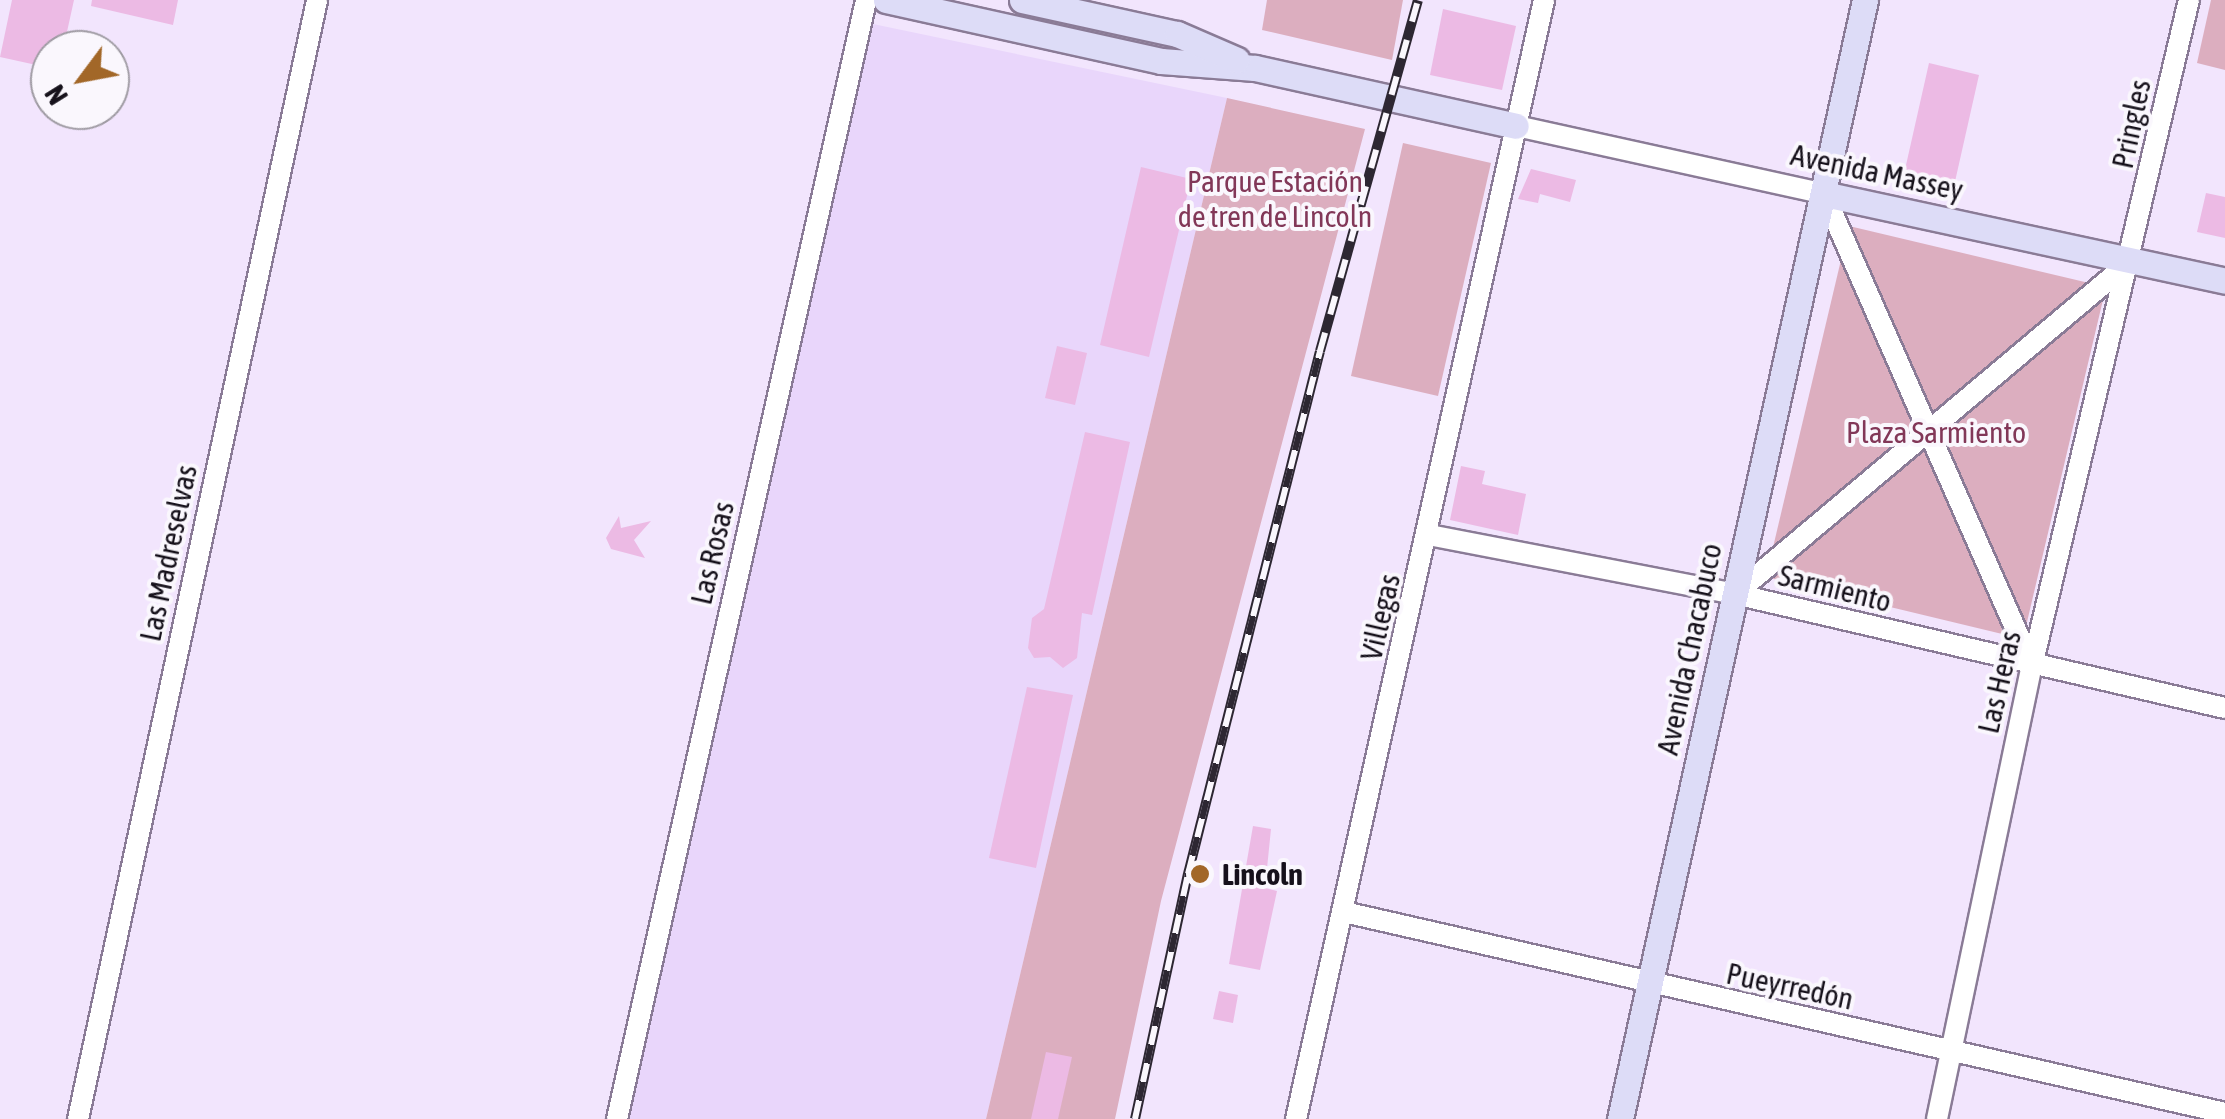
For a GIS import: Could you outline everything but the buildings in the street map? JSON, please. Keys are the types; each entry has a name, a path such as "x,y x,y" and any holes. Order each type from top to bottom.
{"main road":[{"path":"886,0 1161,61 1255,68 1516,126"},
{"path":"1022,0 1177,34 1255,68"},
{"name":"Avenida Chacabuco","path":"1620,1119 1865,0"},
{"name":"Avenida Massey","path":"1824,194 2225,281"}],"street":[{"name":"Las Madreselvas","path":"78,1119 317,0"},
{"name":"Las Rosas","path":"617,1119 866,0"},
{"name":"Villegas","path":"1296,1119 1429,535 1544,0"},
{"name":"Pringles","path":"2132,260 2189,0"},
{"name":"Avenida Massey","path":"1516,126 1824,194"},
{"path":"1824,194 2032,666"},
{"path":"1735,594 2132,260"},
{"name":"Las Heras","path":"1937,1119 2032,666 2132,260"},
{"name":"Sarmiento","path":"1429,535 1735,594 2225,708"},
{"name":"Pueyrredón","path":"1344,912 1649,985 2225,1113"}],"shaded area":[{"path":"873,24 1227,98 986,1119 628,1119"}],"green space":[{"path":"1267,0 1403,0 1392,60 1262,30"},
{"path":"2211,0 2225,0 2225,70 2197,63"},
{"name":"Parque Estación de tren de Lincoln","path":"1227,98 1365,129 1161,901 1115,1119 986,1119"},
{"path":"1403,143 1491,163 1438,396 1351,376"},
{"name":"Plaza Sarmiento","path":"1849,226 2106,287 2023,639 1766,577"}],"railway":[{"path":"1135,1119 1188,874 1320,351 1418,0"}],"place":[{"name":"Lincoln","path":"1200,874"}]}
